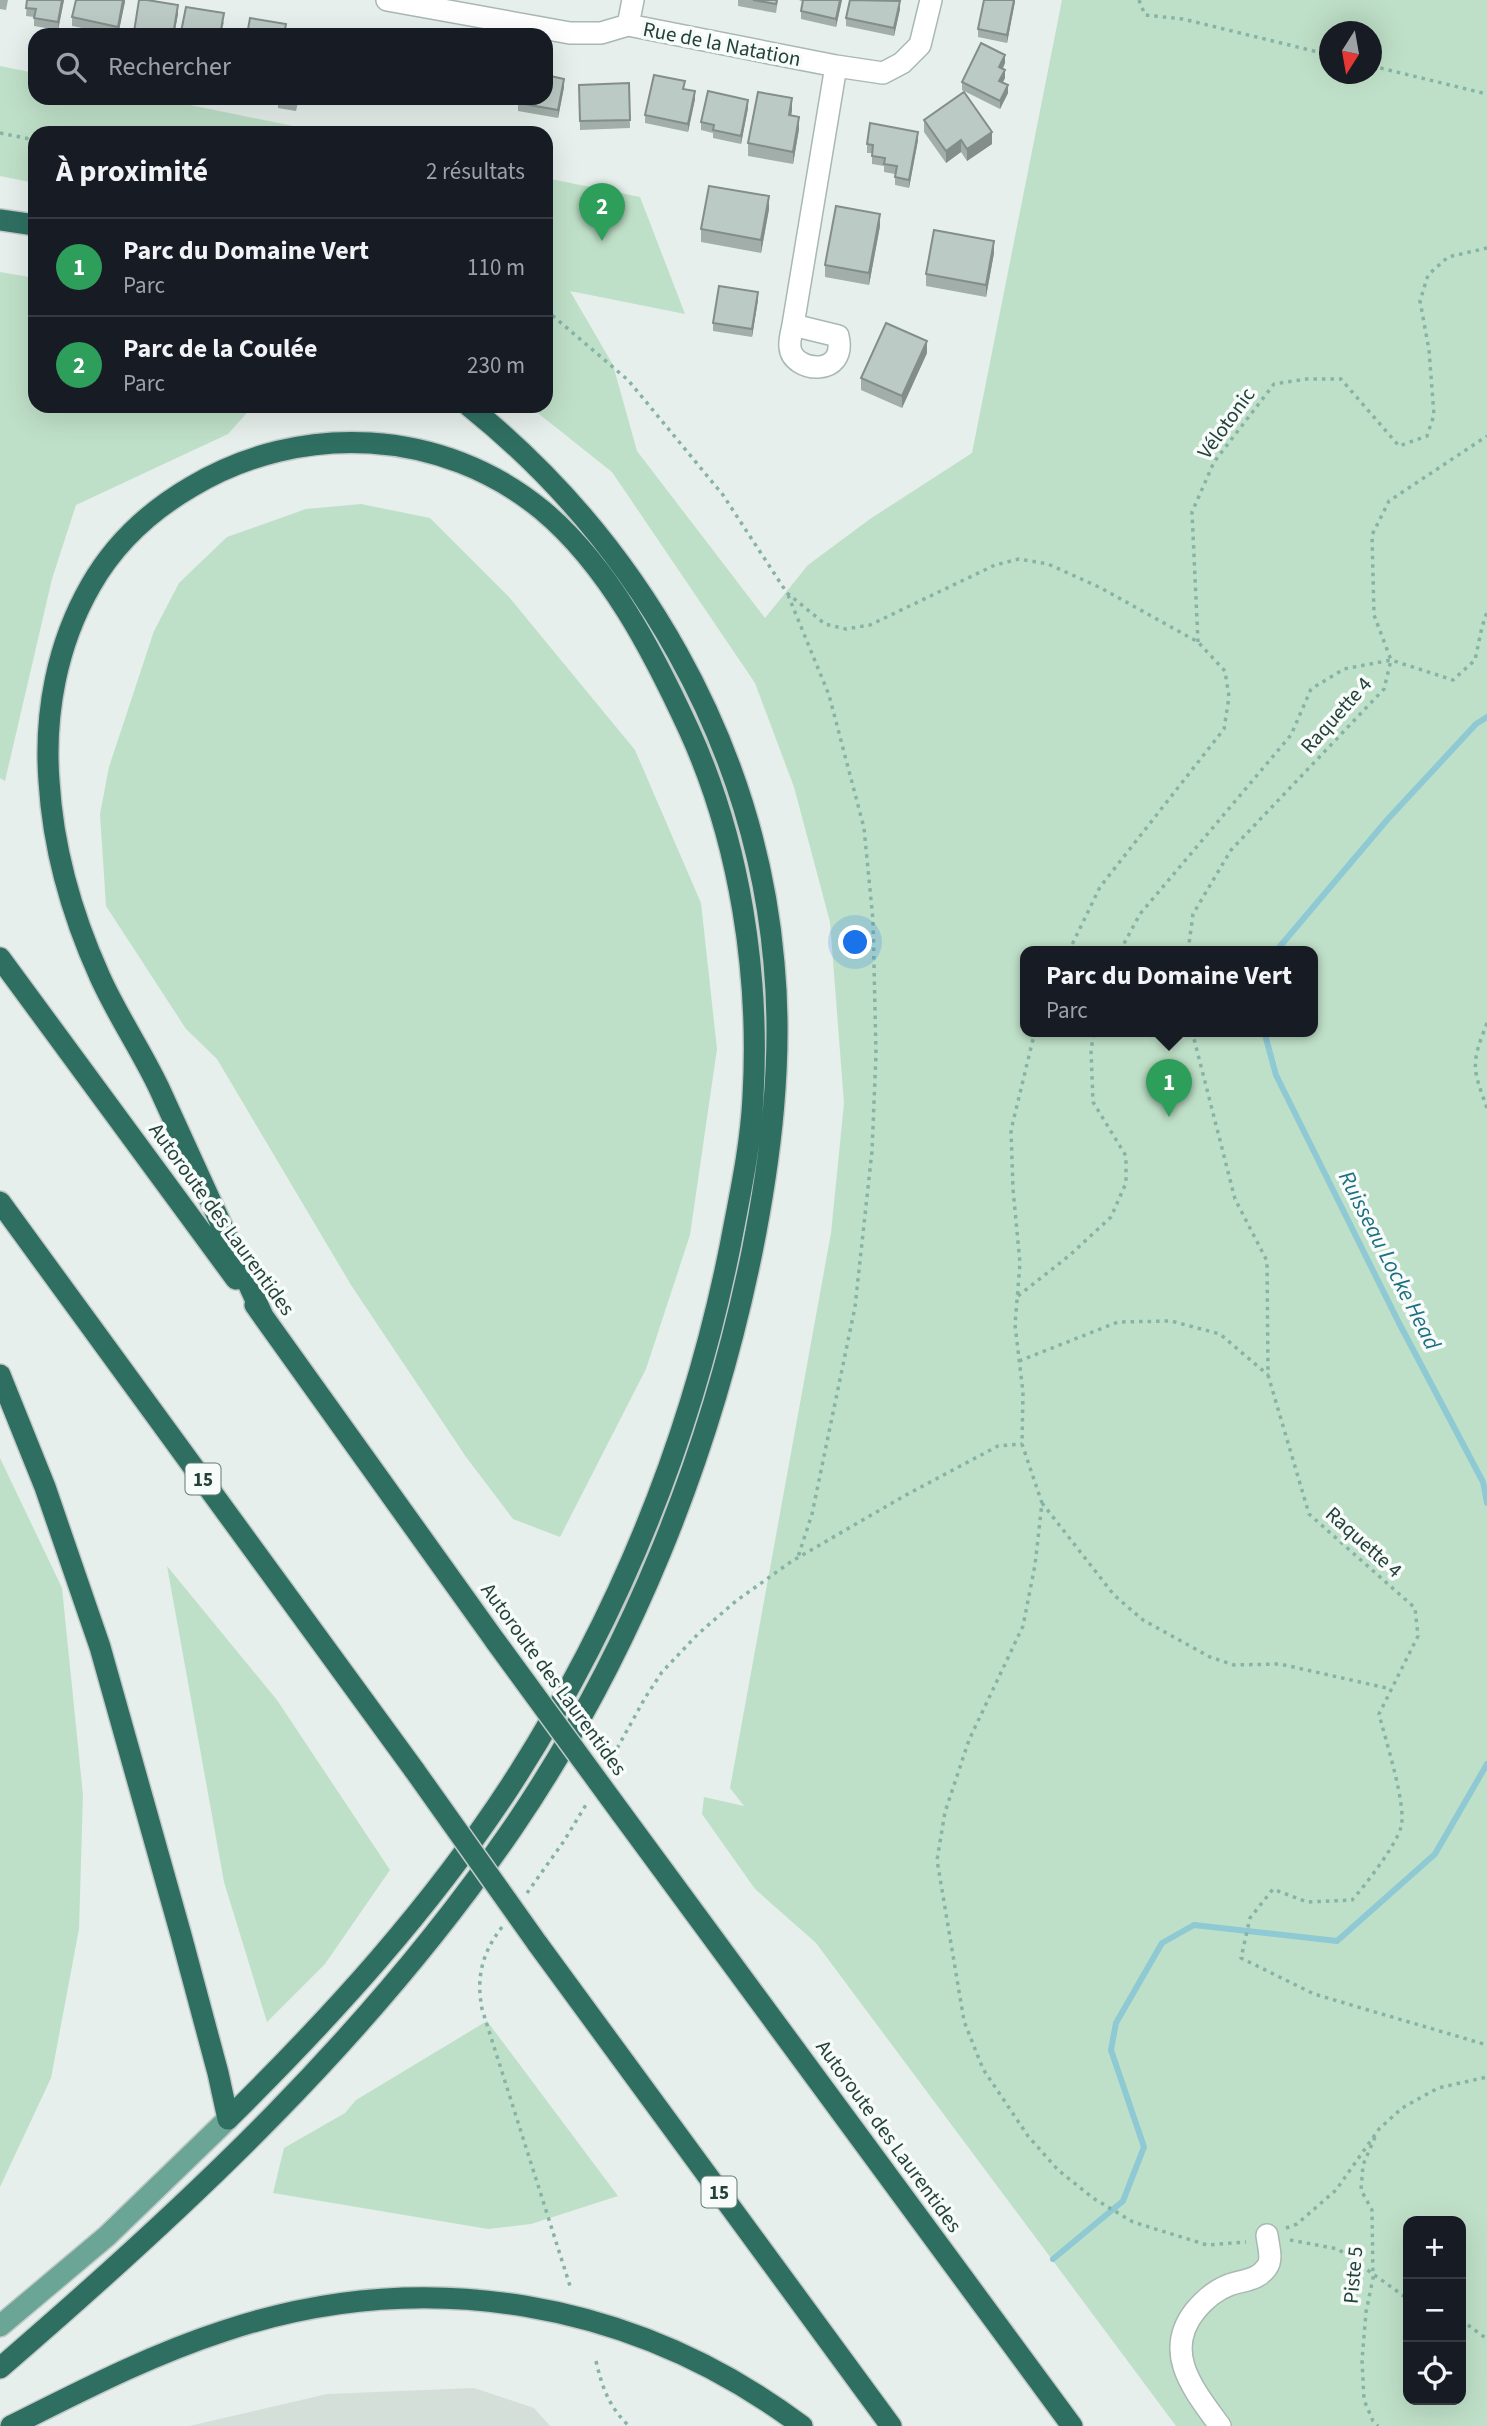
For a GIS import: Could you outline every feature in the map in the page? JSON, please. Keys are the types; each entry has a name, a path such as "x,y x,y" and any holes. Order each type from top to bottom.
{"highway":[{"path":"0,220 28,224"},
{"path":"0,2368 127,2258 274,2115 387,1993 503,1842 545,1778 582,1713 648,1582 700,1446 725,1369 764,1188 773,1123 776,1061 774,962 764,894 748,824 713,724 687,668 645,597 565,495 477,413"},
{"path":"228,2119 341,2003 425,1903 512,1783 584,1662 640,1542 681,1431 722,1288 749,1139 754,1027 740,894 717,803 698,750 672,693 639,633 603,578 548,515 525,497 478,469 424,449 342,442 292,447 220,469 173,498 135,528 91,585 62,653 51,704 48,758 50,796 58,846 75,912 102,980 155,1079 263,1315"},
{"name":"Autoroute des Laurentides","path":"0,958 263,1315 496,1642 1072,2426"},
{"name":"15","path":"0,1202 891,2426"},
{"path":"0,1375 45,1487 100,1647 185,1947 228,2119"},
{"path":"11,2426 111,2376 225,2330 332,2305 423,2297 531,2306 611,2326 701,2362 802,2426"}],"main road":[{"path":"0,2326 107,2236 228,2119"}],"street":[{"name":"Rue de la Natation","path":"387,0 542,28"},
{"path":"628,25 633,0"},
{"name":"Rue de la Natation","path":"553,30 601,33 628,25 883,73 902,63 920,45 931,0"},
{"path":"793,324 836,66"},
{"path":"1220,2426 1185,2371 1181,2341 1187,2322 1212,2294 1229,2285 1260,2275 1267,2268 1267,2235"}],"path":[{"path":"1139,0 1145,15 1183,19 1319,53"},
{"path":"1382,69 1487,94"},
{"path":"0,133 28,139"},
{"name":"Vélotonic","path":"1198,642 1192,512 1214,462 1274,384 1307,379 1341,379 1399,446 1427,436 1434,415 1429,350 1420,301 1429,275 1448,257 1487,248"},
{"path":"553,316 628,380 723,495 787,593 829,695 864,828 873,920 876,1054 873,1151 856,1307 812,1514 798,1557"},
{"name":"Raquette 4","path":"1189,946 1194,914 1231,850 1384,689 1391,660 1374,615 1371,535 1389,500 1487,436"},
{"path":"787,593 825,624 846,629 870,625 995,565 1019,559 1048,564 1101,589 1198,642 1225,671 1229,697 1224,729 1100,887 1071,946"},
{"path":"1123,946 1140,914 1291,736 1311,689 1344,670 1391,660 1452,680 1475,660 1487,612"},
{"path":"1487,1023 1475,1055 1476,1076 1487,1108"},
{"path":"1034,1037 1011,1130 1020,1263 1015,1325 1023,1392 1021,1444 1042,1503 1114,1595 1143,1620 1210,1657 1234,1665 1280,1664 1391,1689"},
{"path":"1017,1296 1070,1255 1111,1217 1126,1183 1126,1156 1093,1102 1093,1037"},
{"name":"Raquette 4","path":"1194,1037 1235,1199 1267,1261 1268,1375 1309,1514 1415,1608 1419,1636 1379,1714 1402,1811 1401,1828 1366,1885 1352,1900 1307,1902 1273,1889 1250,1918 1241,1958 1314,1994 1487,2045"},
{"path":"1019,1362 1118,1322 1171,1321 1220,1334 1268,1375"},
{"path":"608,1764 645,1698 663,1672 718,1615 764,1579 798,1557 998,1446 1021,1444"},
{"path":"1042,1503 1035,1565 1023,1626 969,1740 945,1812 937,1860 964,2021 984,2069 1028,2136 1058,2170 1093,2198 1133,2222 1207,2245 1251,2241 1297,2224 1336,2190 1379,2129 1402,2108 1438,2088 1487,2077"},
{"path":"526,1895 564,1841 590,1797"},
{"path":"502,1927 484,1957 480,1972 480,1997 571,2288"},
{"name":"Piste 5","path":"1378,2426 1364,2400 1362,2360 1366,2312 1373,2274 1372,2210 1361,2190 1363,2165 1379,2129"},
{"path":"1267,2235 1338,2249 1403,2295"},
{"path":"1466,2324 1487,2339"},
{"path":"596,2361 606,2397 618,2416 629,2426"}],"shaded area":[{"path":"474,2388 534,2408 550,2426 189,2426 327,2394"}],"green space":[{"path":"1062,0 1487,0 1487,2426 1176,2426 816,1943 755,1889 702,1814 704,1797 744,1806 730,1788 831,1233 844,1103 830,922 794,787 755,683 612,472 538,413 553,413 553,179 640,197 685,314 570,291 613,365 637,451 765,618 808,565 870,519 972,453"},
{"path":"0,66 28,72 28,105 190,105 293,126 28,126 28,182 0,176"},
{"path":"0,272 28,277 28,413 247,413 228,434 76,505 52,579 5,781 0,778"},
{"path":"361,504 430,518 509,597 635,750 701,903 717,1049 690,1235 646,1369 560,1537 513,1519 466,1457 351,1285 217,1059 186,1029 106,906 100,814 109,767 154,631 179,583 227,537 306,509"},
{"path":"0,1458 62,1588 83,1795 79,1929 51,2078 0,2187"},
{"path":"167,1566 277,1700 390,1870 325,1964 267,2022 224,1882"},
{"path":"487,2021 618,2196 531,2224 488,2229 273,2193 284,2148 345,2113 356,2100"}],"building":[{"path":"27,0 62,0 58,22 34,18 36,9 26,8"},
{"path":"76,0 123,0 118,27 72,17"},
{"path":"139,0 178,5 174,28 135,28"},
{"path":"753,0 777,0 776,4"},
{"path":"803,0 840,0 836,19 801,11"},
{"path":"850,0 900,1 894,28 846,18"},
{"path":"984,0 1014,0 1007,35 978,29"},
{"path":"186,7 224,13 221,28 182,28"},
{"path":"250,18 286,24 285,28 248,28"},
{"path":"981,43 1005,55 999,67 1005,70 999,81 1008,85 1000,101 962,82"},
{"path":"654,75 685,81 683,89 695,91 688,124 645,115"},
{"path":"553,77 564,79 558,110 529,105 553,105"},
{"path":"629,83 630,120 580,121 579,85"},
{"path":"708,91 748,100 741,136 713,130 714,125 701,122"},
{"path":"758,92 792,98 789,115 799,117 793,152 748,143"},
{"path":"964,92 992,132 967,149 961,140 946,151 924,120"},
{"path":"870,123 918,132 909,180 895,177 897,166 884,164 885,158 872,156 873,145 867,144"},
{"path":"709,186 769,196 761,240 701,229"},
{"path":"836,206 880,214 869,273 825,265"},
{"path":"934,230 994,241 986,285 926,274"},
{"path":"719,286 758,292 752,329 713,323"},
{"path":"886,323 927,341 902,396 861,378"}],"waterway":[{"name":"Ruisseau Locke Head","path":"1280,946 1387,820 1476,724 1487,717"},
{"name":"Ruisseau Locke Head","path":"1266,1037 1276,1075 1399,1323 1483,1482 1487,1503"},
{"name":"Ruisseau Locke Head","path":"1053,2259 1123,2201 1144,2147 1111,2050 1116,2023 1162,1943 1194,1925 1337,1941 1435,1854 1487,1764"}],"place":[{"name":"Parc de la Coulée","path":"602,241"},
{"name":"Parc du Domaine Vert","path":"1169,1117"}]}
